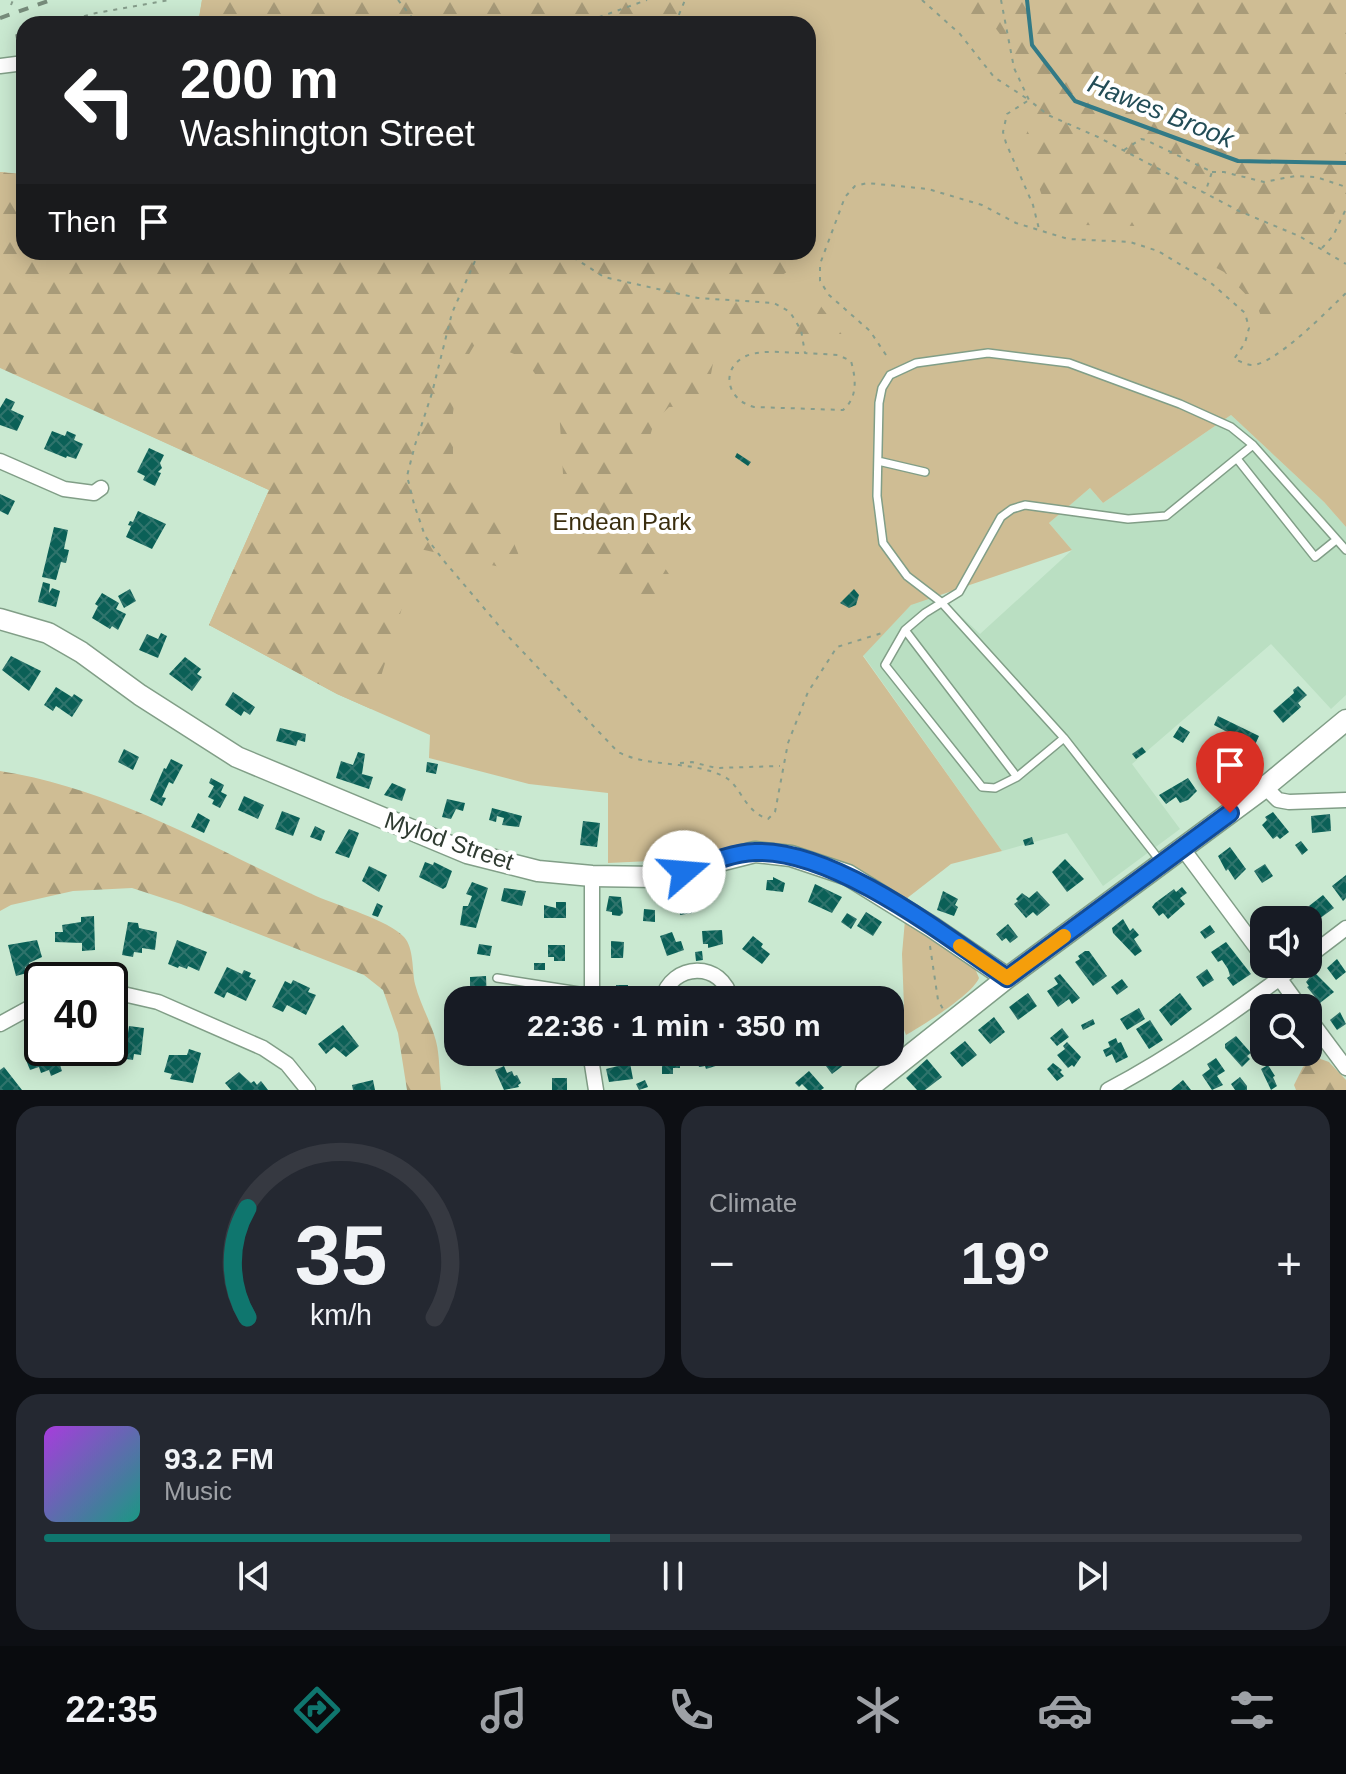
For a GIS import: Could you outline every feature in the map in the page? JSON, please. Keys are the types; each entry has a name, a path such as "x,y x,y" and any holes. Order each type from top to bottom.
{"street":[{"path":"0,461 64,489 94,493 101,488"},
{"name":"Mylod Street","path":"0,619 48,633 81,652 140,695 237,757 467,853 538,871 656,877 755,852 791,856 848,875 1007,978"},
{"path":"866,1090 1007,978 1265,787 1346,720"},
{"path":"1265,787 1278,800 1289,802 1346,800"},
{"path":"1183,849 1250,939"},
{"path":"592,876 592,986"},
{"path":"1322,946 1346,928"},
{"path":"667,986 674,978 694,970 715,975 726,986"},
{"path":"1108,1090 1165,1059 1232,1015 1279,979 1290,994"},
{"path":"128,995 158,1002 263,1048 287,1064 308,1090"},
{"path":"0,1024 24,1011"},
{"path":"1322,1036 1346,1068"},
{"path":"592,1066 596,1090"}],"lane":[{"path":"1163,863 1064,738 941,602 907,576 883,543 877,496 882,388 890,375 916,363 988,353 1069,363 1180,404 1231,427 1253,445 1346,550"},
{"path":"1064,738 1017,777 995,788 982,787 885,665 905,630 959,592 1001,517 1012,509 1025,505 1128,519 1166,516 1253,445"},
{"path":"1238,460 1315,557 1336,540"},
{"path":"878,461 925,472"},
{"path":"905,630 1017,777"},
{"path":"497,978 537,986"}],"path":[{"path":"11,5 13,0"},
{"path":"85,16 169,0"},
{"path":"398,0 411,16"},
{"path":"602,16 647,0"},
{"path":"922,0 960,34 994,77 1048,115 1322,248 1346,264"},
{"path":"1001,0 1014,68 1029,100"},
{"path":"1029,100 1007,114 1003,132 1033,205 1039,230"},
{"path":"1123,150 1141,139 1212,172 1264,182 1295,176 1316,177 1346,187"},
{"path":"1205,193 1212,172"},
{"path":"886,355 870,331 829,295 820,281 820,264 845,197 855,186 867,183 928,189 982,205 1016,223 1068,239 1130,242 1158,251 1183,264 1234,301 1245,313 1249,328 1245,343 1234,359 1250,365 1264,362 1299,337 1346,293"},
{"path":"1322,248 1333,236 1346,209"},
{"path":"475,260 452,313 407,476 425,536 506,634 618,752 629,757 679,763 726,776 757,815 768,819 775,812 788,743 808,692 837,647 882,633"},
{"path":"577,260 604,277 698,298 774,303 790,312 801,330 805,353"},
{"path":"758,353 805,353 838,355 851,361 855,376 853,395 843,410 754,407 742,404 731,394 729,379 743,357 758,353"},
{"path":"679,763 692,762 716,768 782,767"},
{"path":"931,943 929,950 936,970 939,1003 944,1010"}],"shaded area":[{"path":"1231,415 1324,502 1346,527 1346,695 1331,709 1271,644 1132,764 1180,829 1103,886 1067,833 1002,851 863,655 911,605 932,589 980,634 1072,550 1049,523 1065,509 1090,488 1103,503"}],"green space":[{"name":"Endean Park","path":"202,0 1346,0 1346,527 1324,502 1231,415 1103,503 1090,488 1049,523 1072,550 911,605 863,656 1002,851 951,864 906,899 843,862 790,845 756,843 672,860 608,863 608,793 529,784 429,758 430,735 337,694 209,625 269,490 0,367 0,172 16,173 16,260 816,260 816,16 199,16"},
{"path":"202,0 684,0 693,16 199,16"},
{"path":"941,0 1346,0 1346,199 1334,213 1313,255 1335,272 1266,329 1257,306 1224,272 1136,226 1082,225 1050,219 1023,141 1045,95 991,22 965,22"},
{"path":"0,172 16,174 16,260 796,260 792,269 767,284 762,314 779,323 820,305 846,340 717,342 705,406 669,407 654,422 637,483 642,534 679,589 658,611 605,573 565,507 559,408 524,358 478,339 458,373 453,413 453,464 471,495 509,531 520,558 509,569 420,549 371,709 209,625 269,490 0,368"},
{"path":"0,771 83,791 123,806 397,931 410,947 415,984 436,1041 441,1090 407,1090 398,1033 383,990 364,975 132,888 73,891 11,905 0,911"},
{"path":"905,920 974,966 979,978 957,1001 906,1035 904,1030 902,954"},
{"path":"1322,1060 1329,1062 1346,1080 1346,1090 1296,1090 1294,1085 1303,1067 1322,1066"}],"building":[{"path":"6,398 15,402 11,410 24,416 17,431 0,425 0,408"},
{"path":"52,431 65,436 67,431 76,435 74,440 83,444 76,459 44,449"},
{"path":"149,448 164,455 155,486 143,480 145,476 137,472"},
{"path":"737,453 751,462 748,466 735,457"},
{"path":"0,494 15,501 8,515 0,511"},
{"path":"138,511 166,524 152,549 126,537 131,526 128,525"},
{"path":"54,527 68,530 64,549 69,550 66,563 61,562 56,580 42,577"},
{"path":"43,582 50,584 49,593 52,588 60,591 56,607 38,602"},
{"path":"130,589 136,601 124,608 118,596"},
{"path":"854,589 859,595 856,605 849,608 840,603"},
{"path":"102,593 119,603 116,609 126,614 118,630 112,626 110,629 92,618 98,606 95,604"},
{"path":"161,633 167,636 158,658 139,650 147,634 158,639"},
{"path":"11,656 41,671 29,691 2,670"},
{"path":"185,657 201,669 197,674 202,677 192,691 169,674"},
{"path":"1298,686 1307,695 1298,703 1301,707 1283,723 1273,711"},
{"path":"56,687 83,700 72,717 56,706 53,711 44,705"},
{"path":"233,692 255,707 250,715 244,711 241,716 225,705"},
{"path":"1218,716 1259,736 1254,747 1243,741 1242,745 1234,740 1235,736 1214,725"},
{"path":"1180,726 1190,732 1183,743 1173,737"},
{"path":"280,728 306,734 305,742 298,740 296,746 276,741"},
{"path":"1142,747 1146,752 1136,759 1132,754"},
{"path":"124,749 139,757 133,770 118,762"},
{"path":"358,752 365,754 362,774 373,777 369,789 336,778 341,761 353,765"},
{"path":"171,759 183,765 173,784 169,782 162,797 166,798 162,806 150,800"},
{"path":"427,762 438,764 436,774 426,772"},
{"path":"211,778 224,785 221,792 227,795 220,808 212,804 214,800 208,797 214,786 209,783"},
{"path":"1188,778 1197,791 1188,800 1180,803 1176,797 1166,804 1159,795"},
{"path":"392,783 406,789 402,801 384,795"},
{"path":"244,796 264,805 258,819 238,810"},
{"path":"447,799 465,803 463,811 456,809 451,819 442,817"},
{"path":"492,808 522,816 519,827 502,825 504,818 497,816 496,822 489,820"},
{"path":"282,811 300,818 293,836 275,829"},
{"path":"1273,812 1289,832 1280,839 1277,836 1273,839 1262,825 1267,820 1265,817"},
{"path":"198,813 210,820 204,833 191,827"},
{"path":"1330,814 1331,831 1312,833 1311,816"},
{"path":"583,821 600,823 597,847 580,845"},
{"path":"315,826 325,831 321,841 310,837"},
{"path":"349,829 359,833 349,858 335,853"},
{"path":"1032,837 1034,844 1025,846 1023,840"},
{"path":"1301,841 1308,850 1302,855 1295,845"},
{"path":"1230,847 1246,869 1235,880 1218,856"},
{"path":"1065,859 1084,879 1067,892 1052,872"},
{"path":"425,862 433,865 434,862 452,871 446,887 443,889 419,877"},
{"path":"1265,864 1273,876 1262,883 1254,871"},
{"path":"369,866 387,875 379,892 362,881"},
{"path":"1346,875 1346,898 1343,901 1332,886"},
{"path":"773,877 785,883 783,892 766,890 767,880 773,880"},
{"path":"472,882 488,888 476,928 460,925 463,906 468,906 472,896 466,894"},
{"path":"815,884 842,897 832,913 808,902"},
{"path":"1182,887 1187,893 1180,898 1185,904 1168,919 1163,913 1159,916 1152,907 1155,903"},
{"path":"504,888 526,891 522,906 501,901"},
{"path":"684,891 684,894 692,893 696,909 680,915 673,893"},
{"path":"943,891 958,899 954,916 937,910"},
{"path":"1037,891 1050,905 1037,916 1033,912 1026,918 1014,904 1018,901 1016,899 1022,893 1029,898"},
{"path":"1323,895 1334,908 1322,917 1322,906 1309,906"},
{"path":"609,896 621,897 623,913 620,916 606,911"},
{"path":"556,902 566,902 566,918 544,918 544,905 556,908"},
{"path":"377,903 383,906 378,917 372,915"},
{"path":"644,909 655,910 655,922 643,921"},
{"path":"866,912 882,922 873,936 857,926"},
{"path":"847,913 857,919 851,929 841,922"},
{"path":"94,916 95,950 82,951 82,943 55,942 55,932 63,932 62,925 81,922 81,917"},
{"path":"1123,919 1130,931 1133,928 1139,935 1134,939 1142,951 1135,956 1113,933 1112,928"},
{"path":"128,922 157,932 155,950 142,948 142,953 134,952 133,957 122,955"},
{"path":"1008,924 1018,937 1010,943 1006,938 1002,941 996,934"},
{"path":"1210,925 1215,932 1205,939 1200,932"},
{"path":"722,930 723,944 708,948 708,944 703,944 702,931"},
{"path":"672,932 676,942 681,941 684,950 667,956 660,936"},
{"path":"753,936 770,954 762,964 742,949"},
{"path":"37,940 42,957 24,962 24,974 16,976 8,945"},
{"path":"177,940 207,952 199,971 188,966 187,969 168,964"},
{"path":"611,941 624,942 623,958 611,958"},
{"path":"1226,942 1250,975 1233,986 1227,978 1230,976 1228,969 1211,952"},
{"path":"479,944 492,946 490,956 477,954"},
{"path":"548,945 565,945 565,961 554,961 554,957 548,957"},
{"path":"702,951 703,960 696,961 695,952"},
{"path":"1085,951 1089,951 1107,976 1093,986 1075,962"},
{"path":"1337,959 1346,972 1336,980 1327,968"},
{"path":"534,963 545,963 545,970 534,970"},
{"path":"227,967 242,974 244,970 251,973 249,977 256,980 246,1001 227,992 224,998 214,993"},
{"path":"1207,969 1214,980 1203,987 1196,977"},
{"path":"1060,974 1080,998 1072,1004 1069,999 1058,1007 1047,991 1058,984 1054,978"},
{"path":"486,976 486,986 470,986 470,977"},
{"path":"1309,978 1320,978 1334,992 1322,1001 1322,994 1313,994 1306,982"},
{"path":"1122,979 1128,987 1117,995 1111,987"},
{"path":"293,980 310,988 308,992 316,995 306,1015 287,1005 283,1012 272,1007 285,981 291,984"},
{"path":"1028,993 1037,1006 1018,1020 1009,1007"},
{"path":"1180,993 1192,1009 1171,1026 1159,1010"},
{"path":"1139,1008 1145,1019 1127,1030 1120,1019"},
{"path":"1340,1012 1346,1024 1337,1030 1330,1020"},
{"path":"994,1017 1005,1032 990,1044 978,1030"},
{"path":"1093,1019 1095,1024 1083,1030 1081,1025"},
{"path":"1150,1020 1163,1040 1149,1049 1136,1029"},
{"path":"343,1025 359,1046 346,1057 334,1047 326,1054 318,1044"},
{"path":"129,1026 144,1028 141,1055 134,1054 133,1060 128,1059"},
{"path":"1062,1028 1069,1037 1057,1046 1050,1038"},
{"path":"1236,1036 1250,1052 1247,1056 1250,1059 1242,1067 1225,1044"},
{"path":"1116,1038 1128,1057 1116,1063 1112,1054 1106,1057 1103,1050 1110,1047 1108,1042"},
{"path":"965,1041 977,1055 962,1067 950,1053"},
{"path":"1067,1042 1081,1057 1074,1067 1068,1068 1057,1055 1065,1049 1063,1046"},
{"path":"189,1049 201,1053 193,1083 170,1079 172,1074 164,1072 169,1055 187,1055"},
{"path":"1216,1058 1225,1071 1217,1076 1223,1085 1212,1090 1202,1075 1210,1069 1207,1064"},
{"path":"927,1059 942,1077 925,1090 917,1090 906,1078"},
{"path":"1053,1063 1064,1076 1057,1081 1047,1069"},
{"path":"28,1066 60,1066 62,1071 51,1076 49,1070 41,1073 39,1067 30,1070"},
{"path":"504,1066 507,1073 512,1071 521,1083 519,1087 504,1090 495,1070"},
{"path":"631,1066 633,1079 609,1082 606,1069"},
{"path":"662,1066 680,1066 673,1068 673,1074 662,1074"},
{"path":"826,1066 842,1066 832,1074"},
{"path":"1269,1066 1277,1086 1271,1090 1261,1069"},
{"path":"4,1067 22,1090 0,1090 0,1070"},
{"path":"809,1071 824,1088 808,1090 802,1084 799,1087 795,1083"},
{"path":"239,1072 251,1083 254,1081 257,1085 261,1081 268,1090 231,1090 225,1083"},
{"path":"1240,1077 1247,1090 1235,1090 1231,1084"},
{"path":"552,1078 567,1078 567,1090 552,1090"},
{"path":"373,1080 375,1090 353,1090 352,1085"},
{"path":"645,1080 648,1087 639,1090 636,1084"},
{"path":"1183,1080 1191,1090 1171,1090"}],"waterway":[{"name":"Hawes Brook","path":"1027,0 1032,45 1075,101 1238,161 1346,163"}],"railway":[{"path":"0,18 51,0"}],"slow traffic":[{"path":"960,946 1007,978 1064,936"}],"route":[{"path":"684,872 755,852 819,863 848,875 1007,978 1230,813"}]}
